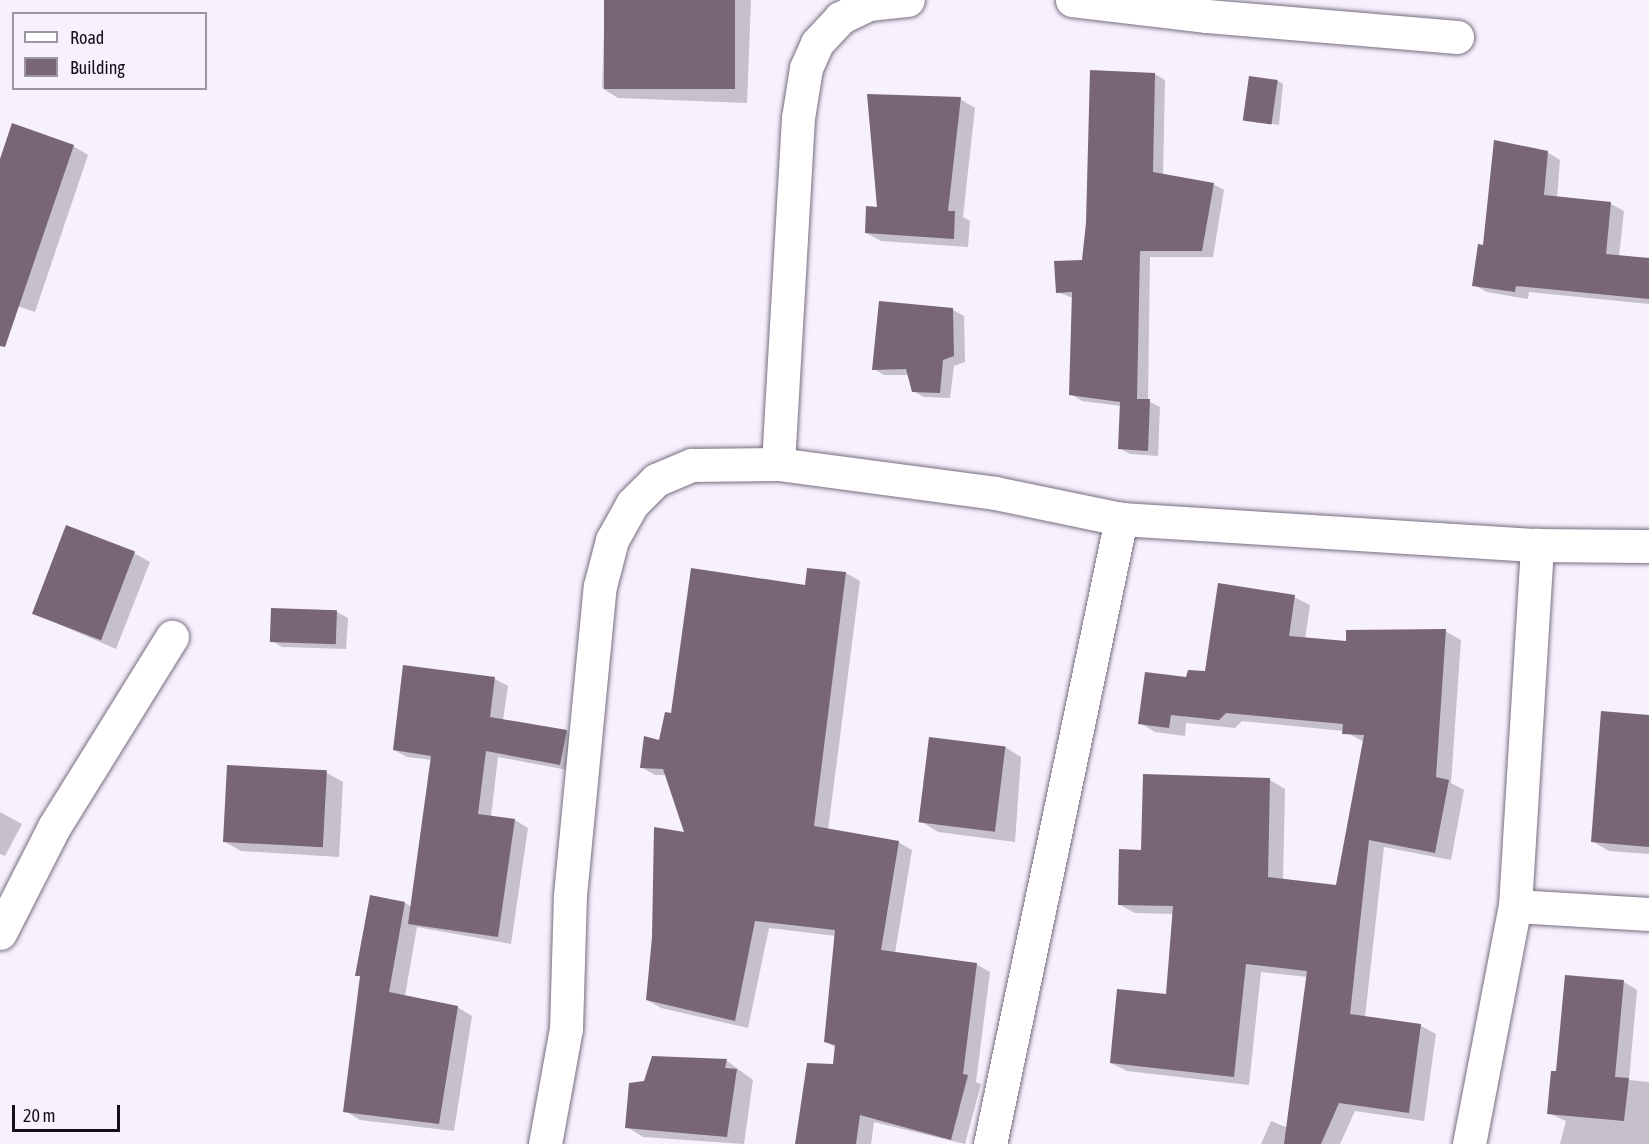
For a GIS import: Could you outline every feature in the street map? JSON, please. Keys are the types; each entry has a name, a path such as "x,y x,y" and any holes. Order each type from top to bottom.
{"street":[{"path":"778,464 798,118 806,68 817,43 840,18 869,4 908,0"},
{"path":"1072,0 1207,16 1457,37"},
{"path":"546,1144 566,1029 576,828 600,586 612,540 632,504 656,480 692,465 778,464 995,493 1121,519 1537,545 1649,546"},
{"path":"990,1144 1121,519"},
{"path":"1469,1144 1515,906 1537,545"},
{"path":"0,933 54,827 172,637"},
{"path":"1515,906 1649,914"}],"building":[{"path":"604,0 735,0 735,89 604,89"},
{"path":"1090,70 1155,73 1153,172 1214,183 1202,251 1140,251 1137,399 1150,399 1148,451 1118,449 1120,402 1069,395 1072,292 1056,293 1054,261 1082,260 1086,223"},
{"path":"1249,76 1278,80 1271,125 1243,121"},
{"path":"867,94 961,97 948,211 955,211 954,239 865,233 866,206 877,207"},
{"path":"12,123 74,145 5,347 0,346 0,159"},
{"path":"1494,140 1548,151 1544,195 1611,202 1606,254 1649,258 1649,299 1516,286 1515,292 1472,286 1478,244 1483,245"},
{"path":"879,301 953,308 954,356 943,360 940,393 912,392 906,369 872,370"},
{"path":"66,525 135,552 101,640 32,614"},
{"path":"691,568 805,585 807,568 846,572 814,826 899,841 881,950 977,963 963,1074 968,1075 951,1140 860,1115 856,1144 795,1144 807,1063 833,1064 835,1045 824,1042 835,930 755,921 735,1021 646,1000 652,937 654,827 684,832 663,769 640,768 644,736 659,740 665,712 671,713"},
{"path":"1218,583 1295,595 1289,636 1346,641 1346,630 1446,629 1436,777 1449,780 1435,853 1369,840 1350,1014 1421,1024 1409,1113 1339,1103 1321,1144 1284,1144 1307,971 1246,964 1234,1077 1110,1063 1117,989 1166,994 1173,906 1118,905 1119,849 1141,850 1143,774 1270,778 1268,877 1336,885 1364,735 1342,734 1343,724 1226,713 1219,720 1171,715 1169,728 1138,724 1145,672 1186,677 1188,670 1205,671"},
{"path":"271,608 337,610 336,644 270,642"},
{"path":"403,665 495,677 490,717 567,730 560,765 486,751 478,814 515,819 498,937 408,924 431,756 393,750"},
{"path":"1601,711 1649,715 1649,847 1591,842"},
{"path":"929,737 1005,746 995,832 919,822"},
{"path":"227,765 327,770 323,847 223,842"},
{"path":"370,895 405,902 389,992 458,1006 439,1124 343,1112 360,976 355,976"},
{"path":"1565,975 1624,980 1615,1077 1629,1078 1624,1121 1547,1114 1551,1071 1556,1071"},
{"path":"652,1056 727,1059 725,1068 737,1069 727,1137 625,1128 629,1083 644,1081"}]}
